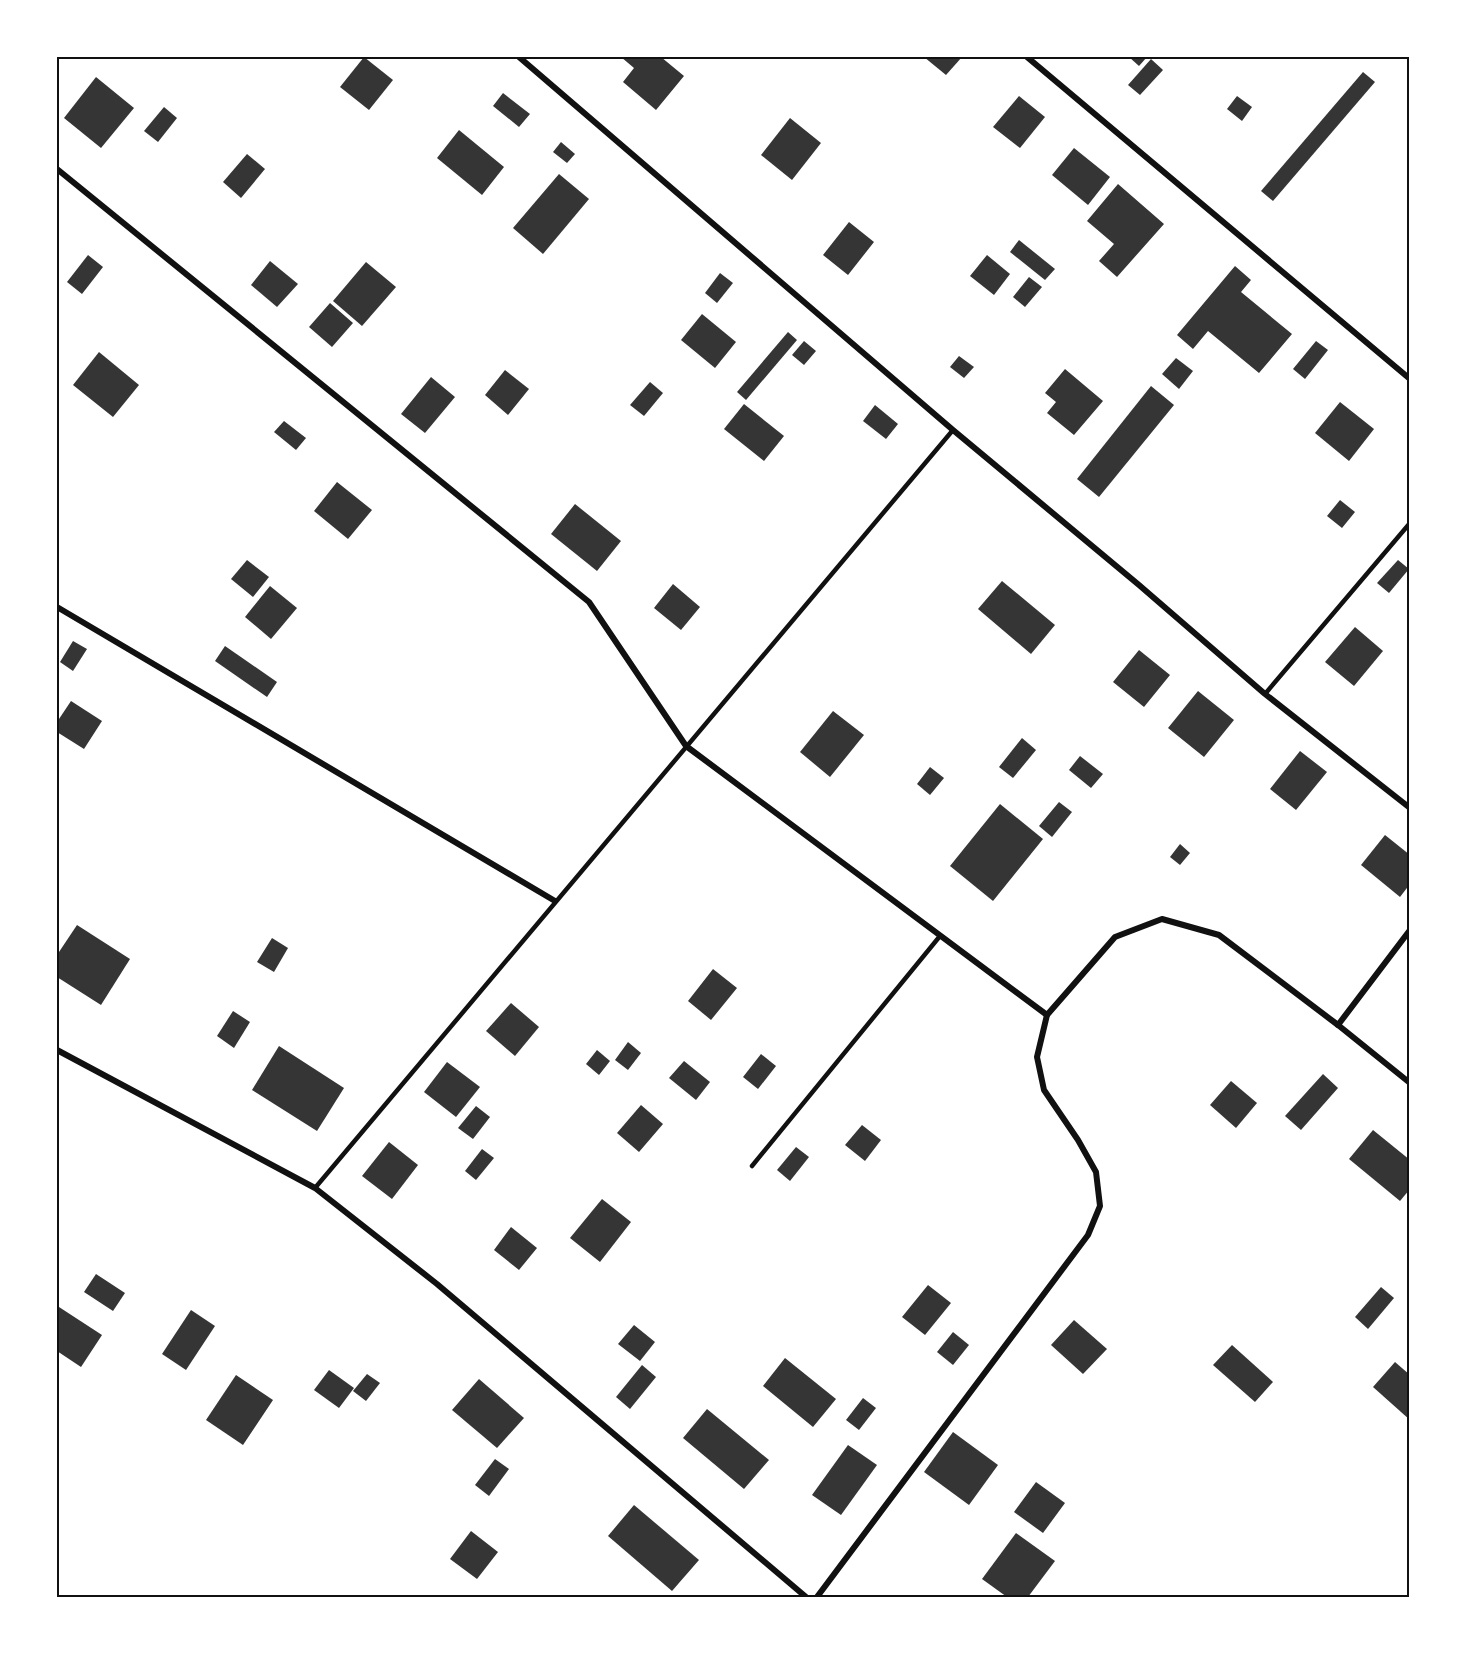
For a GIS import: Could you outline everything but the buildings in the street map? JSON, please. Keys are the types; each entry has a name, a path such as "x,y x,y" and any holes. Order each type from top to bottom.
{"street":[{"path":"519,57 953,430 1139,585 1265,694 1410,808"},
{"path":"1027,57 1410,379"},
{"path":"57,170 589,602 686,746 1047,1016"},
{"path":"57,607 555,901"},
{"path":"817,1597 1088,1236 1100,1206 1096,1172 1078,1140 1044,1090 1037,1057 1047,1016 1115,937 1162,919 1219,935 1410,1083"},
{"path":"1338,1025 1410,930"},
{"path":"57,1050 315,1188 437,1284 806,1597"}],"lane":[{"path":"315,1188 953,430"},
{"path":"1265,694 1410,523"},
{"path":"752,1166 940,936"}]}
